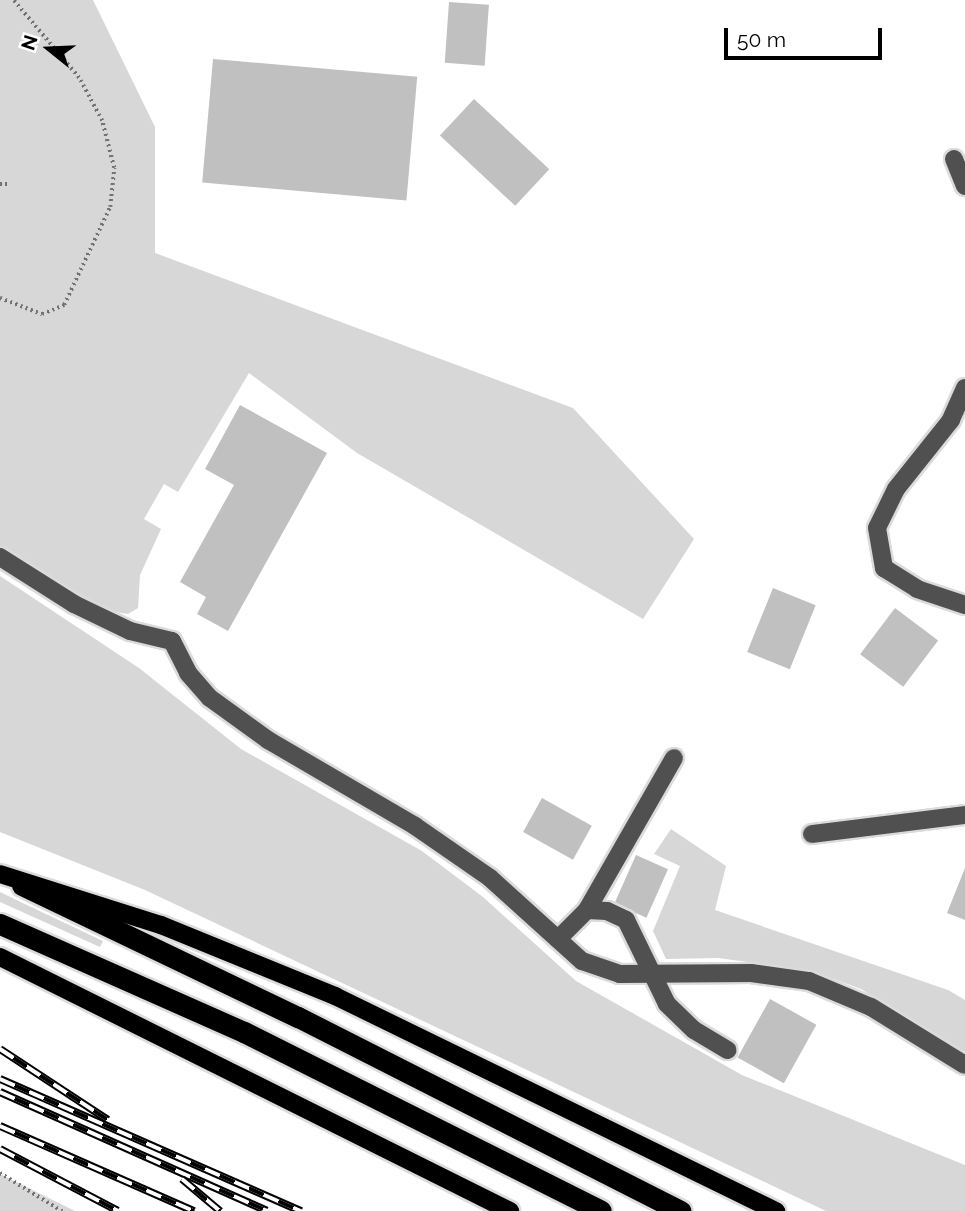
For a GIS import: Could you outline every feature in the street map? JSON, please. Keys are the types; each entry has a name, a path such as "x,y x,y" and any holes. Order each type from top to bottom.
{"highway":[{"path":"22,885 681,1211"},
{"path":"0,923 244,1032 601,1211"}],"main road":[{"path":"0,874 22,885 136,916 299,981 776,1211"},
{"path":"0,957 510,1211"}],"street":[{"path":"954,159 965,186"},
{"path":"965,388 951,420 896,489 877,528 884,568 917,589 965,605"},
{"path":"0,557 74,604 130,631 172,640 188,673 210,698 268,740 415,826 490,878 582,961 620,974 655,976 751,973 809,981 871,1007 965,1065"},
{"path":"558,939 587,910 674,758"},
{"path":"812,834 965,815"},
{"path":"587,910 607,911 625,920 667,1004 694,1030 727,1050"}],"path":[{"path":"0,298 42,314 64,304 80,279 110,206 114,168 102,121 79,78 13,0"},
{"path":"0,184 11,184"},
{"path":"0,1173 62,1211"}],"shaded area":[{"path":"0,0 93,0 155,127 155,253 573,408 694,539 643,619 357,453 249,373 178,492 164,484 144,519 161,529 140,575 138,608 128,614 110,611 0,549"},
{"path":"0,576 139,668 241,749 422,851 483,897 576,981 742,1075 965,1165 965,1211 826,1211 145,890 0,832"},
{"path":"671,829 726,866 715,910 948,990 965,1000 965,1053 861,989 812,971 718,958 666,959 653,931 680,866 654,854"},
{"path":"0,892 103,941 100,947 0,902"},
{"path":"0,1174 75,1211 0,1211"}],"building":[{"path":"449,2 489,5 485,66 445,63"},
{"path":"213,59 417,77 406,200 202,183"},
{"path":"474,99 549,169 515,206 440,136"},
{"path":"240,405 327,453 228,631 197,614 206,597 180,582 234,485 205,469"},
{"path":"773,588 816,605 790,669 747,652"},
{"path":"895,608 938,640 903,687 860,654"},
{"path":"542,798 592,826 573,860 523,832"},
{"path":"636,855 668,869 646,918 614,903"},
{"path":"965,868 965,920 947,913"},
{"path":"770,999 816,1025 784,1083 738,1058"}],"railway":[{"path":"0,1049 108,1120"},
{"path":"0,1079 301,1211"},
{"path":"0,1092 267,1211"},
{"path":"0,1126 194,1211"},
{"path":"0,1149 118,1211"},
{"path":"182,1179 220,1211"}]}
